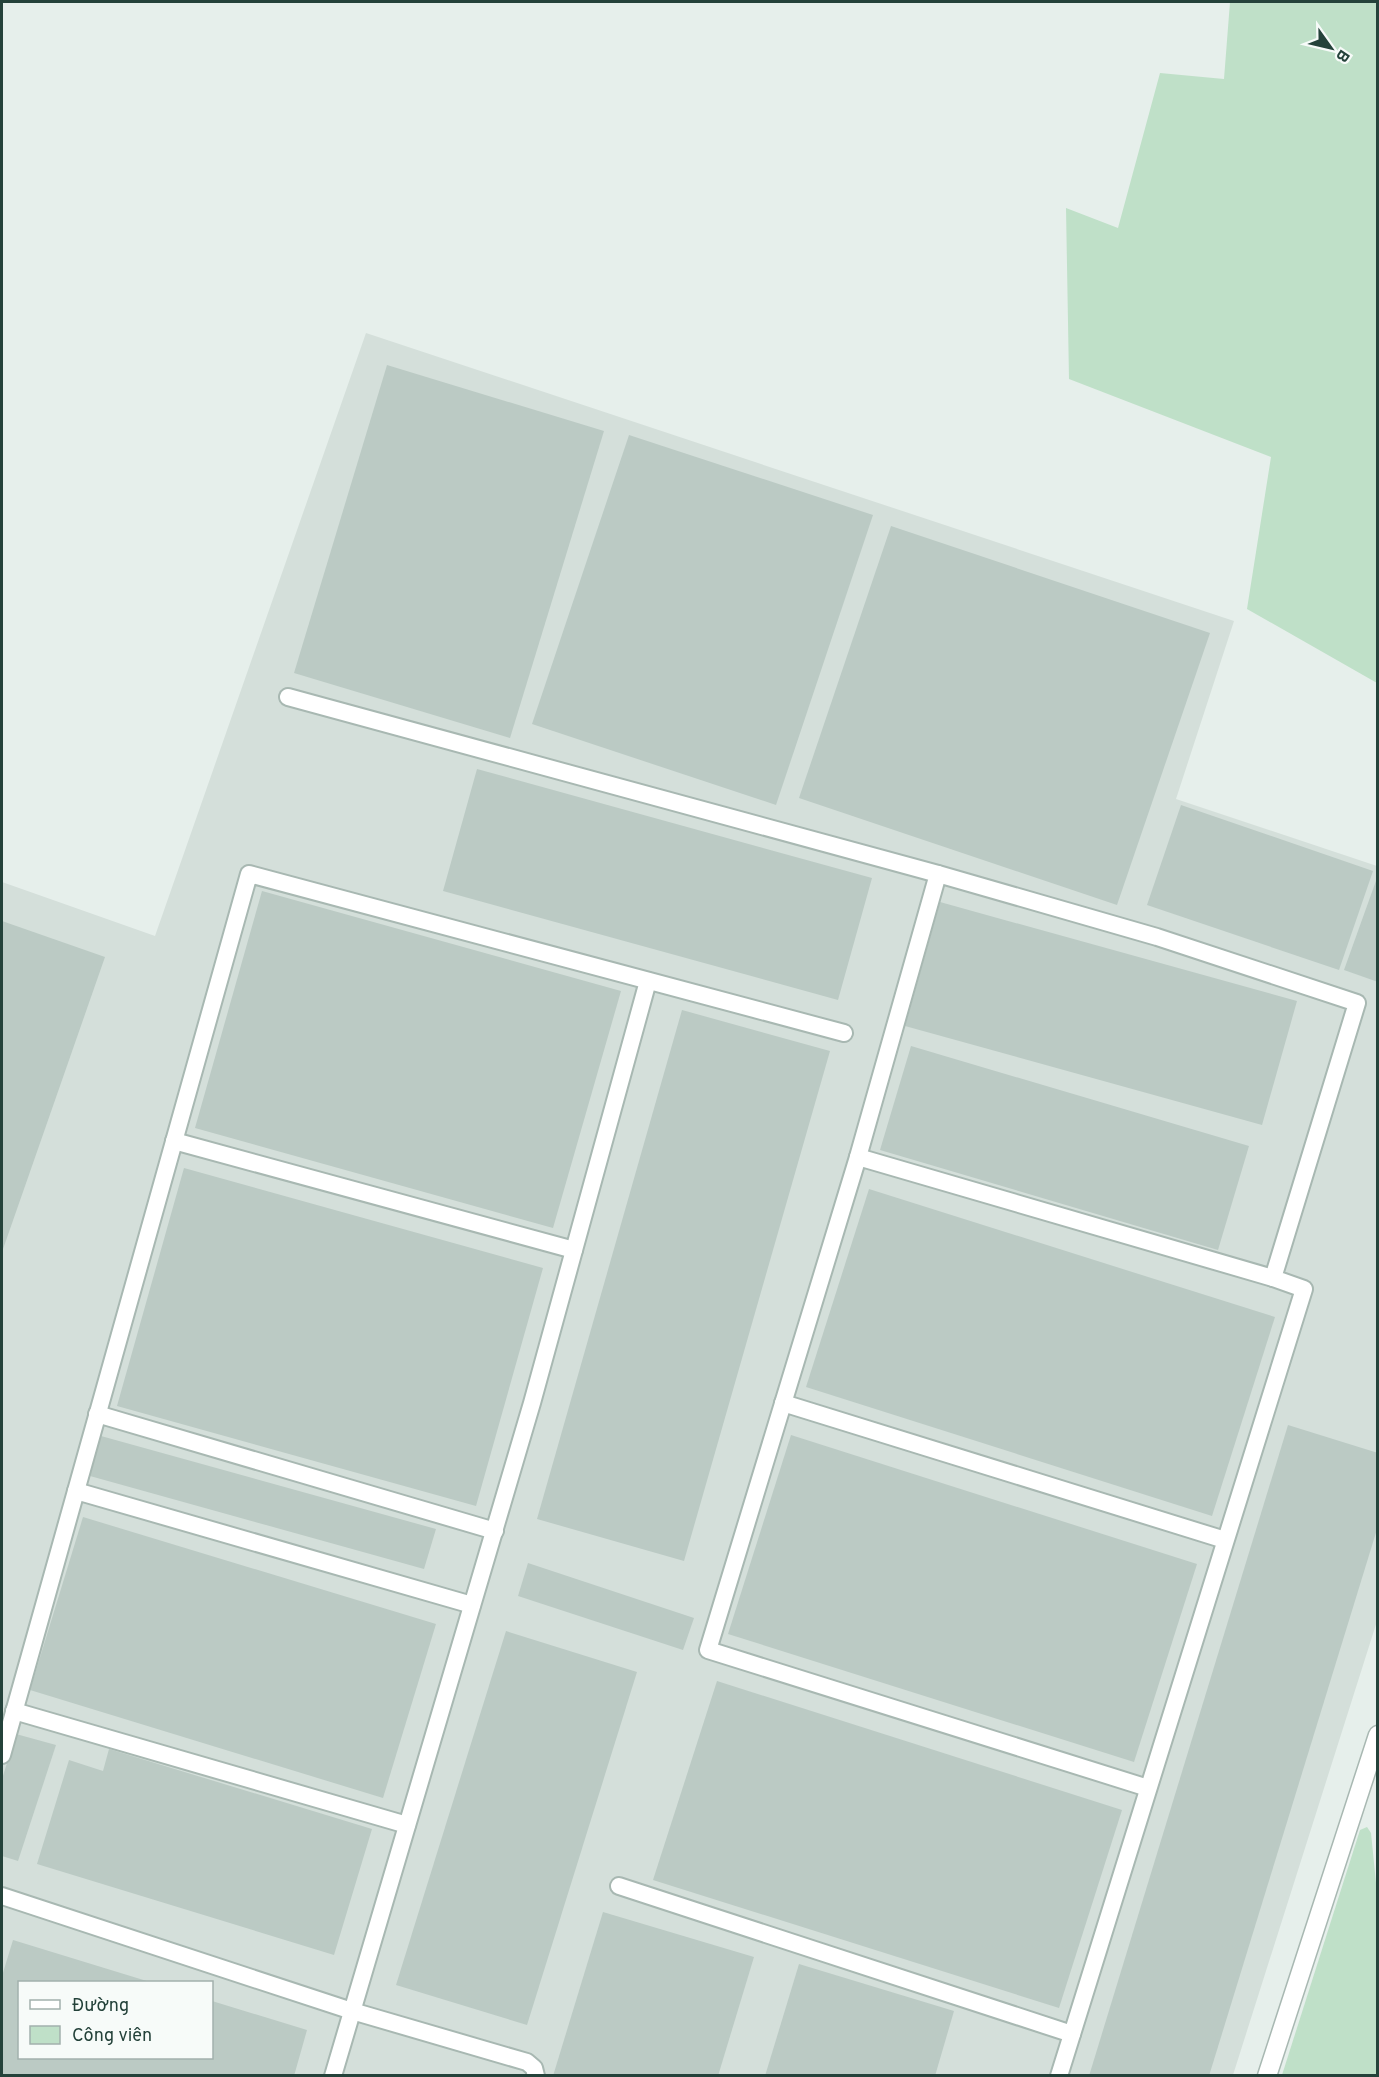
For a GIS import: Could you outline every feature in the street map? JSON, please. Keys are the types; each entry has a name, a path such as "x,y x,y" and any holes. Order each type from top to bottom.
{"street":[{"path":"1267,2076 1377,1735"}],"lane":[{"path":"288,697 938,874 1157,937 1358,1003 1273,1278"},
{"path":"2,1755 249,874 844,1033"},
{"path":"938,874 858,1157 708,1650 1148,1788"},
{"path":"333,2076 495,1531 648,981"},
{"path":"174,1141 574,1250"},
{"path":"858,1157 1304,1289 1059,2076"},
{"path":"783,1403 1225,1540"},
{"path":"97,1414 495,1531"},
{"path":"76,1491 472,1605"},
{"path":"14,1711 408,1825"},
{"path":"619,1886 1072,2034"},
{"path":"2,1896 352,2011 527,2062 534,2068 536,2076"}],"shaded area":[{"path":"366,333 1234,621 1176,799 1377,866 1378,1618 1233,2075 2,2076 2,882 155,936"}],"green space":[{"path":"1230,2 1377,2 1377,683 1247,609 1271,457 1069,379 1066,208 1118,228 1160,73 1224,79"},
{"path":"1367,1827 1371,1833 1378,1903 1377,2075 1282,2075 1360,1830"}],"building":[{"path":"387,365 604,431 510,738 294,673"},
{"path":"629,435 873,515 776,805 532,724"},
{"path":"891,526 1210,633 1117,905 799,798"},
{"path":"477,769 872,878 838,1000 443,891"},
{"path":"1181,805 1373,871 1339,970 1147,905"},
{"path":"1378,878 1378,982 1344,970"},
{"path":"262,891 621,991 553,1228 195,1128"},
{"path":"940,902 1297,1001 1262,1125 905,1026"},
{"path":"2,921 105,957 2,1252"},
{"path":"682,1010 830,1051 684,1561 537,1519"},
{"path":"911,1046 1249,1146 1218,1250 880,1150"},
{"path":"184,1168 543,1268 476,1506 117,1406"},
{"path":"869,1189 1275,1317 1212,1516 806,1387"},
{"path":"1288,1425 1378,1453 1378,1526 1209,2076 1089,2076"},
{"path":"791,1435 1197,1564 1134,1762 728,1634"},
{"path":"101,1436 436,1529 424,1569 90,1476"},
{"path":"83,1517 436,1624 383,1798 30,1690"},
{"path":"528,1563 694,1618 683,1650 518,1596"},
{"path":"506,1631 637,1672 527,2025 396,1985"},
{"path":"717,1681 1122,1810 1059,2008 653,1880"},
{"path":"16,1734 56,1745 18,1861 2,1856 2,1779"},
{"path":"109,1749 372,1829 334,1955 37,1864 69,1760 103,1771"},
{"path":"603,1912 754,1957 718,2076 553,2076"},
{"path":"13,1940 147,1981 18,1981 18,2059 213,2059 213,2001 307,2030 294,2076 2,2076 2,1976"},
{"path":"799,1964 954,2011 935,2076 765,2076"}]}
